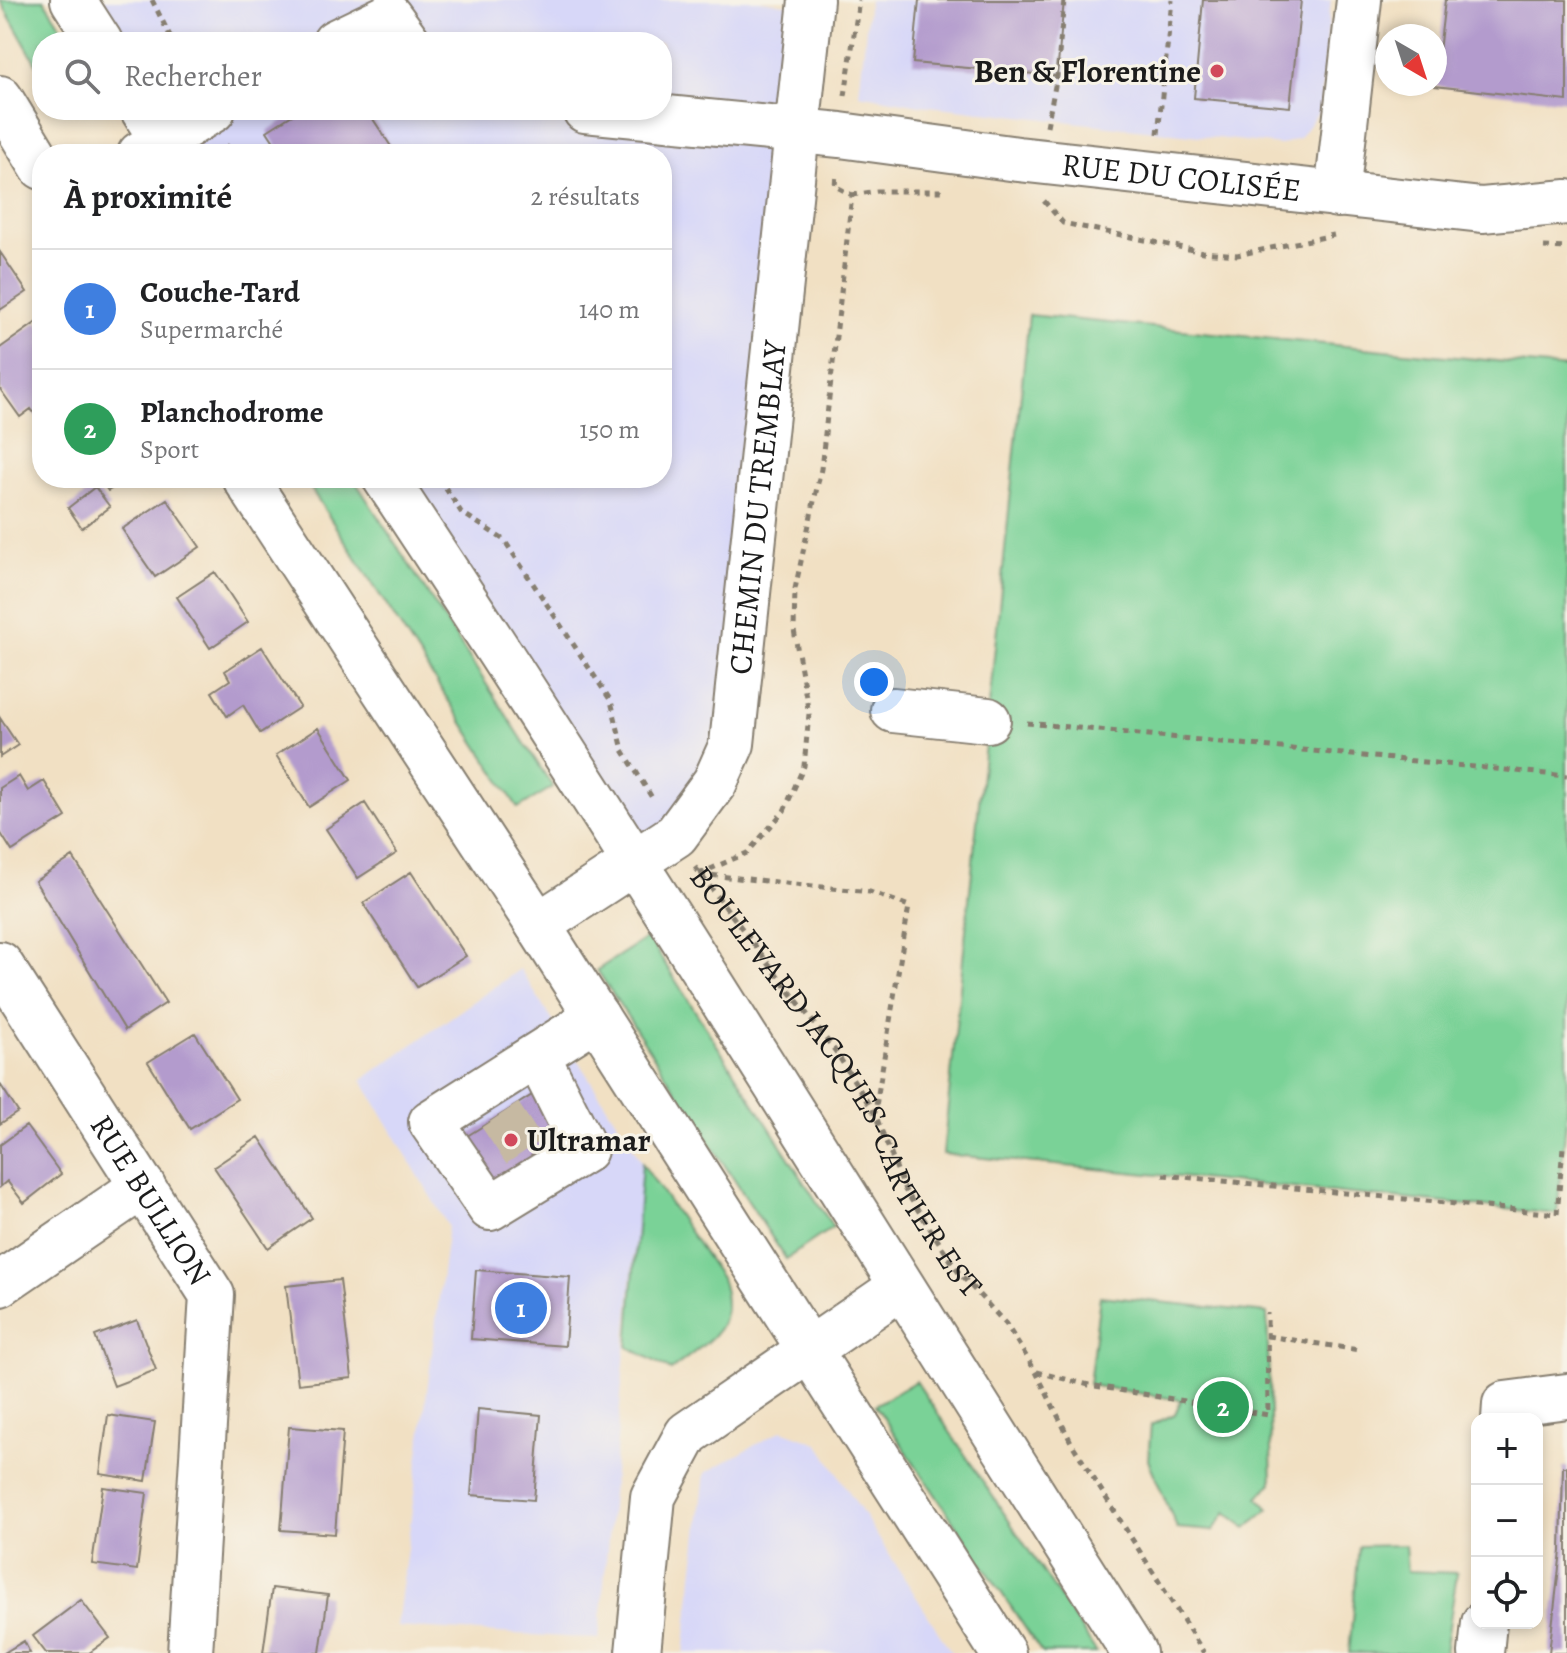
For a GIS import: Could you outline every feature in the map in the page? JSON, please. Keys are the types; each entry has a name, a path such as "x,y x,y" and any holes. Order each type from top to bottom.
{"street":[{"path":"73,0 94,32"},
{"name":"CHEMIN DU TREMBLAY","path":"538,925 676,835 715,782 732,744 811,0"},
{"path":"1341,215 1359,0"},
{"path":"356,32 389,16 401,32"},
{"path":"0,98 32,151"},
{"name":"RUE DU COLISÉE","path":"672,119 840,135 1154,173 1341,215 1482,210 1567,202"},
{"path":"154,139 193,120"},
{"path":"252,488 538,925 1003,1653"},
{"name":"BOULEVARD JACQUES-CARTIER EST","path":"392,488 637,863 1134,1653"},
{"path":"893,710 988,720"},
{"name":"RUE BULLION","path":"0,964 212,1295 190,1653"},
{"path":"537,1055 585,1150 535,1169 490,1208 431,1122 492,1102 537,1055 597,1017"},
{"path":"0,1284 143,1186"},
{"path":"638,1653 653,1497 687,1434 901,1287"},
{"path":"1504,1413 1505,1404 1567,1396"},
{"path":"1481,1653 1483,1629"}],"path":[{"path":"152,0 168,32"},
{"path":"859,0 835,186 852,195 954,189"},
{"path":"1064,0 1057,76 1029,160 1047,207 1063,223 1203,252 1237,255 1341,215"},
{"path":"1154,173 1172,0"},
{"path":"699,874 747,853 784,811 804,766 809,714 794,630 795,589 821,469 852,195"},
{"path":"1542,246 1567,248"},
{"name":"BOULEVARD JACQUES-CARTIER EST","path":"445,488 461,512 504,540 587,664 611,701 623,750 699,874 836,1052 875,1114 905,1190 959,1273 1006,1324 1036,1372 1072,1444 1204,1653"},
{"path":"988,720 1567,776"},
{"path":"699,874 870,892 909,906 875,1114"},
{"path":"1163,1175 1557,1214 1563,1147 1567,1146"},
{"path":"1036,1372 1089,1385 1268,1415 1267,1313"},
{"path":"1267,1336 1359,1350"}],"shaded area":[{"path":"73,0 759,0 810,8 732,744 637,863 392,488 672,488 672,144 165,144 150,120 672,120 672,32 94,32"},
{"path":"869,0 1331,0 1320,110 1299,138 1281,145 920,105 859,94"},
{"path":"520,969 642,1162 599,1639 397,1627 448,1226 362,1080"},
{"path":"782,1430 818,1443 952,1653 684,1653 705,1473"}],"green space":[{"path":"0,0 44,0 65,32 32,32 32,56"},
{"path":"1029,315 1567,368 1567,1111 1557,1214 943,1154"},
{"path":"310,488 359,488 553,787 518,808"},
{"path":"648,937 833,1227 786,1259 597,970"},
{"path":"642,1163 721,1278 725,1295 726,1310 716,1333 671,1370 628,1347"},
{"path":"1100,1296 1267,1313 1272,1483 1258,1497 1269,1509 1246,1528 1226,1512 1213,1531 1177,1528 1148,1460 1151,1425 1175,1414 1181,1400 1089,1385"},
{"path":"916,1381 1097,1653 1042,1653 875,1405"},
{"path":"1405,1545 1407,1571 1457,1573 1445,1653 1349,1653 1359,1546"}],"building":[{"path":"919,0 1064,0 1057,76 913,63"},
{"path":"1203,0 1301,0 1290,107 1194,98"},
{"path":"1445,0 1567,0 1567,101 1447,87 1447,24 1442,24"},
{"path":"284,120 374,120 389,144 275,144 267,131"},
{"path":"0,252 27,292 0,310"},
{"path":"32,326 32,410 20,417 0,389 0,348"},
{"path":"94,488 110,507 82,528 68,508"},
{"path":"167,499 200,547 155,577 122,529"},
{"path":"215,572 248,622 210,648 177,597"},
{"path":"262,647 300,707 260,733 243,705 227,716 212,692 230,680 225,671"},
{"path":"0,718 18,745 0,757"},
{"path":"318,728 351,780 309,807 276,755"},
{"path":"19,776 28,791 44,781 66,817 12,851 0,832 0,788"},
{"path":"365,803 397,853 358,878 326,829"},
{"path":"73,857 166,1003 125,1030 35,881"},
{"path":"411,872 466,956 417,987 363,903"},
{"path":"195,1033 237,1099 190,1129 148,1062"},
{"path":"0,1084 18,1112 0,1124"},
{"path":"537,1092 565,1137 485,1188 456,1143"},
{"path":"26,1126 61,1174 24,1203 7,1181 0,1187 0,1145"},
{"path":"259,1137 312,1218 268,1248 214,1167"},
{"path":"476,1270 570,1277 565,1346 471,1339"},
{"path":"340,1280 352,1378 298,1384 286,1286"},
{"path":"137,1320 156,1370 114,1386 95,1336"},
{"path":"478,1409 541,1415 534,1500 471,1495"},
{"path":"108,1415 155,1422 146,1481 100,1474"},
{"path":"289,1427 343,1431 335,1534 281,1530"},
{"path":"1563,1467 1567,1467 1567,1653 1549,1653 1561,1551"},
{"path":"103,1487 147,1493 137,1570 92,1564"},
{"path":"272,1588 328,1595 320,1653 263,1653"},
{"path":"81,1600 110,1638 89,1653 46,1653 33,1636"},
{"path":"24,1641 30,1653 4,1653"}],"tunnel":[{"path":"500,1115 530,1160"}],"place":[{"name":"Ben & Florentine","path":"1217,71"},
{"name":"Ultramar","path":"511,1140"},
{"name":"Couche-Tard","path":"521,1308"},
{"name":"Planchodrome","path":"1223,1407"}]}
